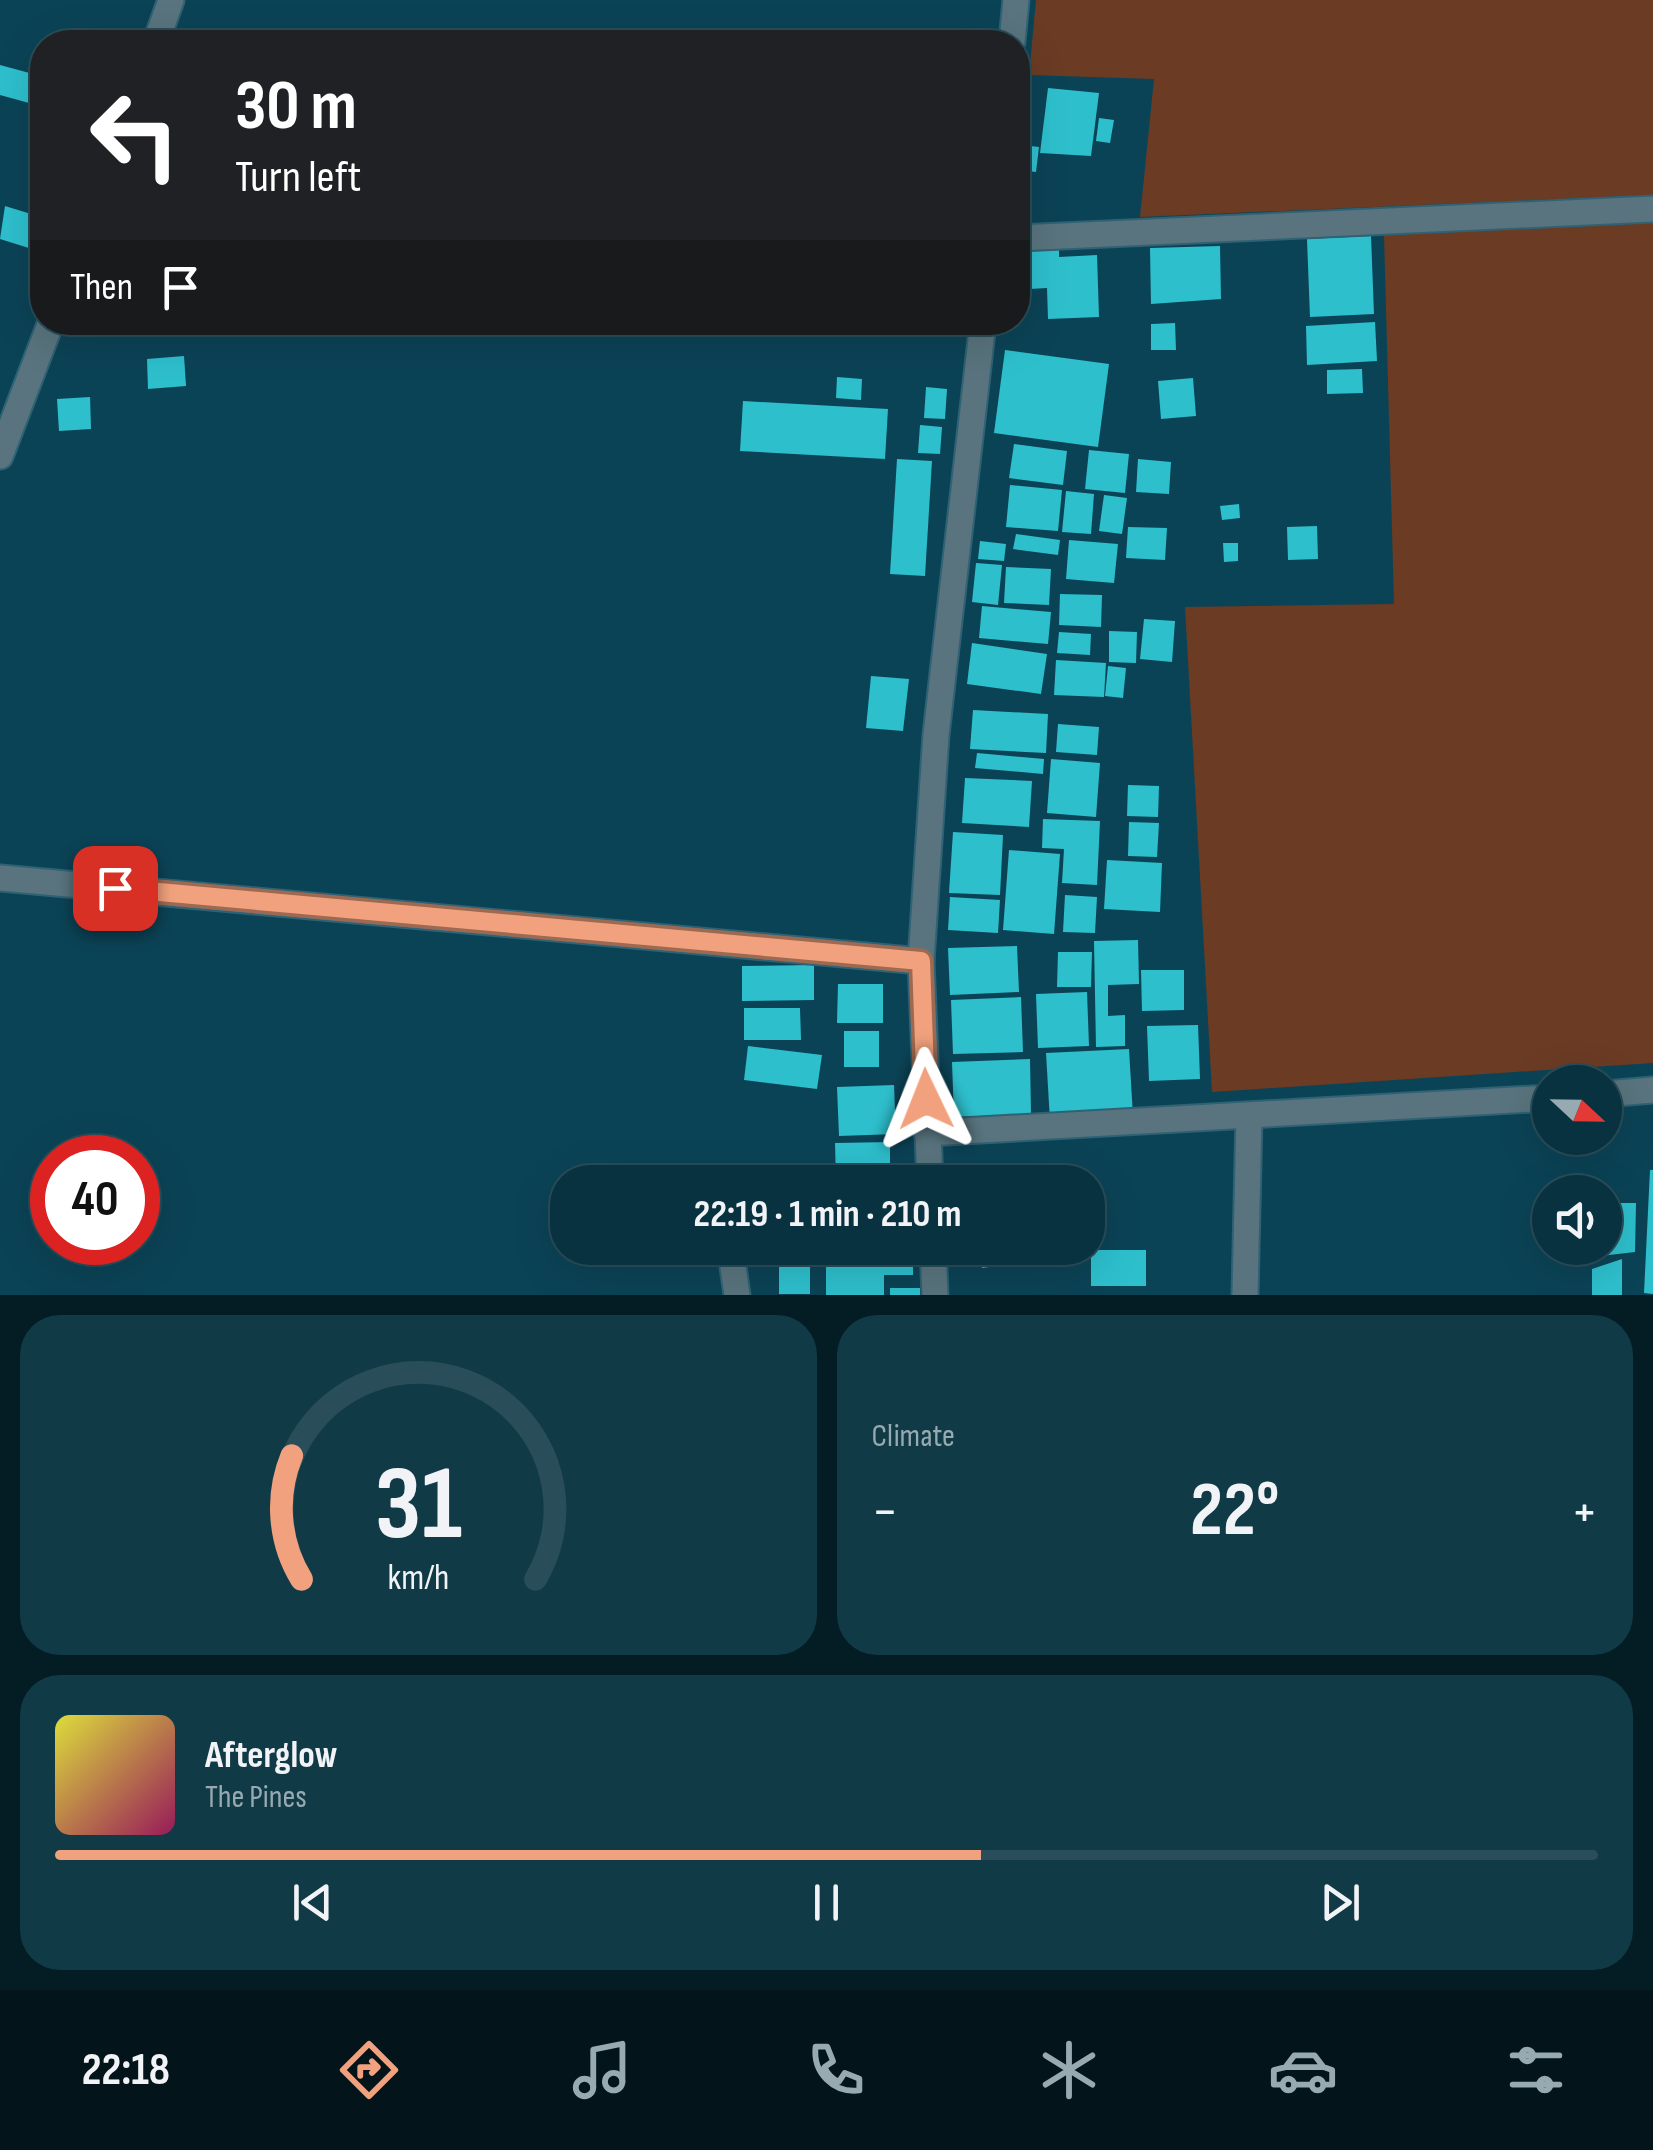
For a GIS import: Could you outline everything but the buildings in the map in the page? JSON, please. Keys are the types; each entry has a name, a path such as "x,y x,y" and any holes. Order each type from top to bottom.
{"street":[{"path":"160,30 171,0"},
{"path":"1013,30 1016,0"},
{"path":"1030,237 1653,209"},
{"path":"0,456 9,409 44,335"},
{"path":"929,1165 921,961 936,735 982,335"},
{"path":"0,878 921,961"},
{"path":"1622,1093 1653,1090"},
{"path":"927,1133 1532,1099"},
{"path":"1245,1295 1249,1116"},
{"path":"733,1265 737,1295"},
{"path":"934,1265 936,1295"}],"shaded area":[{"path":"1036,0 1653,0 1653,195 1140,217 1154,79 1030,75"},
{"path":"1653,222 1653,1063 1532,1065 1532,1071 1212,1092 1185,607 1394,604 1384,235"}],"route":[{"path":"115,888 921,961 926,1099"}]}
